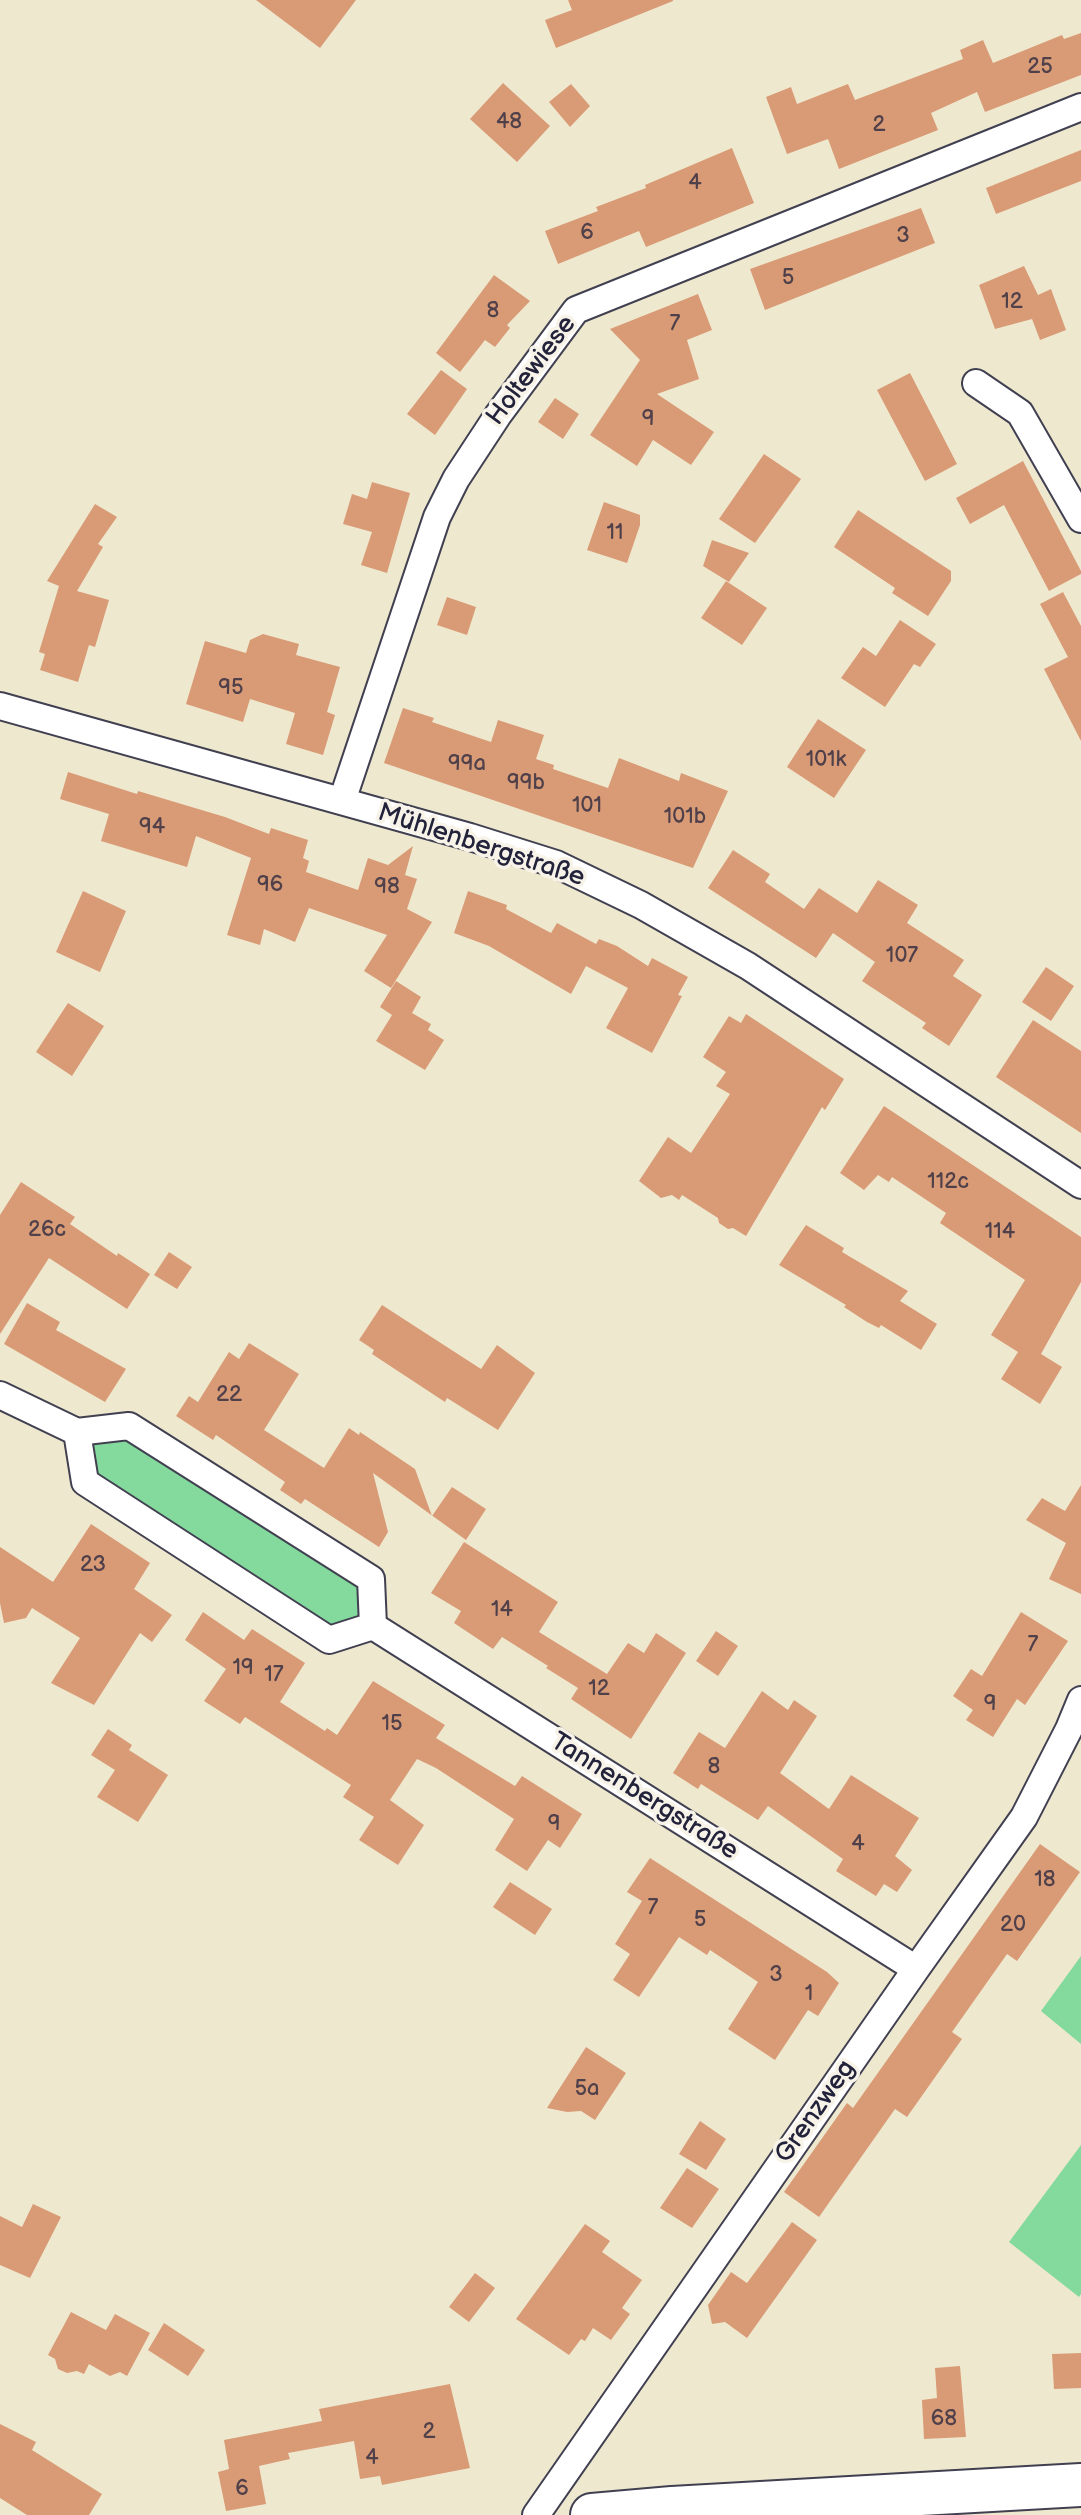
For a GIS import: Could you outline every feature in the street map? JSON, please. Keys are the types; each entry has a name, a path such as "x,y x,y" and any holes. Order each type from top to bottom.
{"main road":[{"path":"592,2515 1081,2485"}],"street":[{"name":"Holtewiese","path":"342,801 437,517 456,479 498,415 576,310 1081,107"},
{"path":"976,383 1020,413 1081,519"},
{"name":"Mühlenbergstraße","path":"0,706 556,864 641,905 748,966 1081,1185"},
{"path":"0,1395 77,1432 129,1426 371,1579 373,1626 329,1640 85,1482 77,1432"},
{"name":"Tannenbergstraße","path":"373,1626 916,1969"},
{"name":"Grenzweg","path":"536,2515 1024,1817 1081,1700"}],"green space":[{"path":"128,1432 363,1584 365,1620 328,1631 91,1478 85,1437"},
{"path":"1081,1956 1081,2044 1041,2011"},
{"path":"1081,2145 1081,2294 1079,2297 1009,2242"}],"building":[{"path":"256,0 356,0 320,48"},
{"path":"568,0 673,1 556,48 545,20 572,10"},
{"path":"1081,33 1081,75 985,112 977,92 931,113 938,130 839,169 828,139 787,154 766,97 791,87 797,104 848,84 855,100 963,59 960,50 983,40 993,63 1062,35 1064,39"},
{"path":"503,83 550,126 517,162 470,119"},
{"path":"571,84 590,106 570,127 549,102"},
{"path":"732,148 754,203 646,247 639,231 558,264 545,231 598,211 596,207 646,188 645,185"},
{"path":"1081,150 1081,181 996,214 986,188"},
{"path":"921,208 935,243 765,310 750,269"},
{"path":"1024,266 1038,295 1051,289 1066,330 1040,340 1032,319 995,329 979,285"},
{"path":"494,275 530,301 507,325 510,328 495,347 485,340 460,372 436,353"},
{"path":"698,294 712,330 687,340 699,379 657,394 714,432 691,465 653,440 637,466 590,435 640,360 610,329"},
{"path":"441,370 467,389 435,435 407,414"},
{"path":"910,373 957,464 925,481 877,390"},
{"path":"555,398 579,414 563,439 538,422"},
{"path":"764,454 801,479 755,543 719,519"},
{"path":"1023,461 1081,571 1081,574 1049,591 1004,505 970,524 956,498"},
{"path":"372,482 410,493 387,573 361,565 372,532 343,524 352,494 367,499"},
{"path":"604,502 640,515 640,525 627,563 587,550"},
{"path":"95,504 117,517 98,544 103,547 77,591 109,600 95,647 89,645 78,682 40,670 45,654 39,652 59,586 47,581"},
{"path":"858,510 951,571 951,581 928,616 892,593 895,588 834,547"},
{"path":"712,540 749,553 729,582 703,566"},
{"path":"726,581 767,608 742,645 701,618"},
{"path":"1063,592 1081,626 1081,741 1044,669 1068,657 1040,604"},
{"path":"447,597 476,607 467,635 437,625"},
{"path":"900,620 936,644 920,667 914,664 885,707 841,678 863,647 876,656"},
{"path":"263,634 299,644 296,655 340,667 327,712 335,715 323,755 286,744 295,713 250,699 243,722 186,704 205,641 246,653 250,640"},
{"path":"403,708 434,718 432,722 491,742 498,720 544,735 536,759 554,765 553,769 608,788 619,758 679,781 681,773 728,791 693,868 384,763"},
{"path":"818,719 866,750 834,798 787,767"},
{"path":"68,772 225,817 269,834 271,828 308,840 303,858 309,861 306,872 358,890 368,858 388,865 413,846 405,875 417,879 407,909 432,922 391,988 364,971 387,935 309,908 295,942 264,929 260,945 227,935 251,858 196,836 187,867 101,841 109,814 60,799"},
{"path":"733,850 770,874 765,882 804,909 819,888 857,913 878,880 918,905 907,923 964,960 953,976 982,995 949,1046 922,1028 926,1023 862,981 875,962 833,933 816,958 708,888"},
{"path":"83,891 126,911 100,972 56,952"},
{"path":"468,891 507,905 506,909 551,933 557,923 596,944 599,939 617,946 648,966 652,958 688,977 678,995 682,996 652,1053 606,1028 628,988 586,966 571,994 489,946 454,933"},
{"path":"1046,967 1074,986 1051,1021 1022,1002"},
{"path":"396,981 421,997 412,1013 431,1024 428,1030 444,1040 425,1070 376,1041 392,1015 380,1007"},
{"path":"68,1003 104,1026 72,1076 36,1052"},
{"path":"746,1014 844,1079 825,1110 822,1107 746,1236 733,1228 728,1229 719,1223 718,1218 682,1195 679,1200 672,1195 661,1198 639,1181 668,1137 691,1153 730,1094 716,1086 726,1072 703,1057 729,1016 741,1023"},
{"path":"1033,1020 1081,1051 1081,1133 996,1077"},
{"path":"884,1106 1081,1237 1081,1282 1041,1354 1062,1367 1040,1404 1001,1379 1018,1352 991,1335 1025,1280 940,1223 946,1213 892,1177 889,1182 878,1175 864,1190 840,1173"},
{"path":"21,1182 75,1217 70,1224 150,1274 127,1309 49,1258 0,1334 0,1215"},
{"path":"806,1225 844,1248 842,1252 908,1291 900,1301 937,1324 921,1350 881,1325 879,1328 867,1322 844,1307 846,1305 779,1265"},
{"path":"169,1252 192,1267 177,1289 154,1275"},
{"path":"27,1303 60,1322 56,1330 126,1369 105,1402 4,1344"},
{"path":"382,1305 481,1369 497,1345 535,1373 498,1430 447,1398 445,1402 372,1354 374,1350 359,1340"},
{"path":"249,1343 299,1374 264,1430 324,1468 349,1428 359,1435 360,1432 415,1469 432,1515 373,1473 388,1532 379,1547 305,1499 301,1504 280,1490 285,1482 216,1435 213,1440 176,1416 189,1396 198,1402 229,1352 239,1359"},
{"path":"1081,1485 1081,1594 1049,1579 1066,1543 1026,1520 1042,1498 1065,1511"},
{"path":"452,1487 486,1509 466,1540 432,1516"},
{"path":"91,1524 150,1563 134,1589 172,1615 152,1642 140,1633 94,1705 51,1683 80,1638 32,1608 26,1618 4,1623 0,1603 0,1547 53,1582"},
{"path":"464,1542 558,1602 539,1632 607,1674 628,1643 644,1653 656,1633 686,1653 631,1739 571,1699 578,1688 546,1668 548,1666 502,1637 493,1649 454,1623 461,1611 431,1593"},
{"path":"203,1612 244,1640 252,1629 305,1663 280,1702 325,1731 327,1728 337,1735 373,1681 445,1725 436,1738 515,1786 522,1776 582,1814 560,1848 548,1840 527,1871 495,1850 514,1819 417,1759 390,1800 424,1825 398,1865 359,1840 374,1817 343,1797 351,1785 245,1717 240,1724 204,1701 226,1669 185,1640"},
{"path":"1021,1612 1068,1641 1025,1705 1017,1699 993,1737 966,1720 973,1710 953,1696 971,1669 982,1676"},
{"path":"716,1631 738,1646 718,1676 696,1661"},
{"path":"762,1691 788,1710 794,1700 817,1716 780,1773 829,1809 851,1775 919,1818 895,1856 912,1870 897,1892 884,1884 876,1896 836,1871 843,1859 768,1806 758,1820 701,1784 698,1789 673,1773 699,1732 725,1748"},
{"path":"108,1729 132,1745 129,1750 168,1775 138,1822 97,1797 115,1770 91,1755"},
{"path":"1040,1844 1080,1872 1017,1961 1007,1954 952,2032 962,2039 907,2117 895,2109 819,2217 784,2192 847,2103 853,2108"},
{"path":"650,1858 827,1972 839,1983 818,2016 808,2010 775,2060 728,2029 758,1982 710,1950 707,1955 679,1937 639,1997 613,1980 630,1954 615,1944 642,1901 627,1892"},
{"path":"510,1882 552,1909 535,1935 493,1907"},
{"path":"586,2047 626,2073 595,2120 581,2111 547,2108"},
{"path":"700,2121 726,2139 706,2170 679,2154"},
{"path":"687,2168 719,2189 692,2228 660,2208"},
{"path":"33,2204 61,2217 30,2278 0,2265 0,2216 22,2227"},
{"path":"792,2222 817,2240 747,2338 725,2322 712,2324 708,2305 731,2272 747,2283"},
{"path":"585,2224 610,2241 602,2252 642,2280 622,2308 630,2314 611,2340 593,2328 585,2341 581,2339 569,2355 516,2319"},
{"path":"475,2273 495,2288 469,2322 449,2307"},
{"path":"71,2312 106,2330 115,2314 150,2333 127,2376 120,2372 110,2376 89,2364 84,2374 58,2369 55,2359 48,2355"},
{"path":"164,2323 205,2350 188,2376 148,2350"},
{"path":"1081,2353 1081,2388 1054,2389 1052,2354"},
{"path":"960,2366 966,2437 924,2439 922,2400 937,2398 935,2368"},
{"path":"450,2384 470,2468 382,2485 380,2476 360,2479 354,2441 288,2453 290,2459 259,2466 266,2504 226,2511 218,2472 229,2469 224,2440 322,2421 319,2409"},
{"path":"0,2424 36,2442 32,2450 102,2494 89,2515 27,2515 0,2498"}]}
